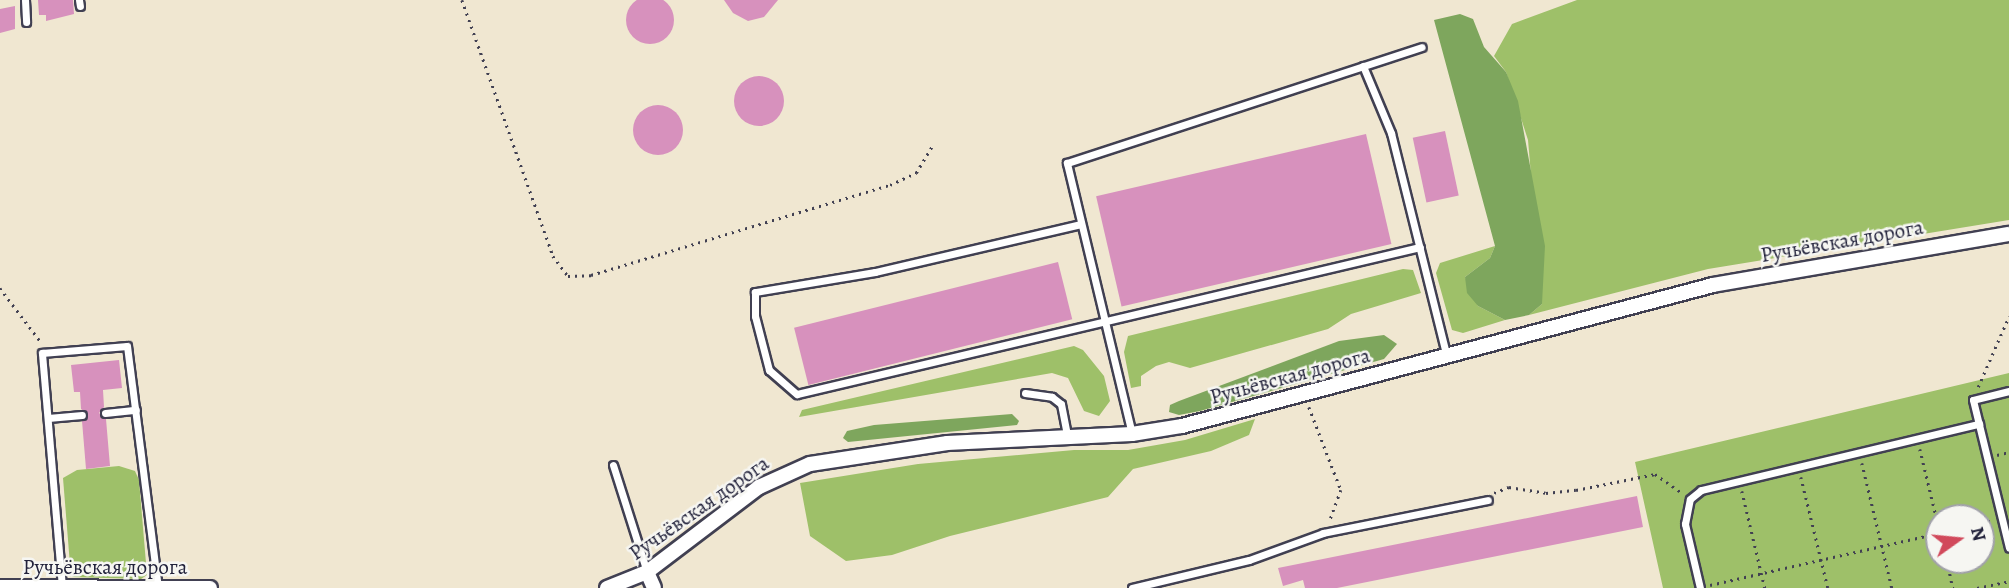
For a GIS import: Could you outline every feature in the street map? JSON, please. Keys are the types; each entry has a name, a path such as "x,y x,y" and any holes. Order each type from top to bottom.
{"street":[{"name":"Ручьёвская дорога","path":"607,588 647,572 759,487 810,464 947,443 1132,433 1182,426 1713,285 2009,234"},
{"path":"647,572 654,588"},
{"name":"Ручьёвская дорога","path":"0,587 210,588"}],"lane":[{"path":"24,0 26,22"},
{"path":"1132,433 1067,163 1422,47"},
{"path":"1363,66 1391,133 1447,357"},
{"path":"1082,224 875,272 755,292 763,352 780,383 797,394 1420,247"},
{"path":"62,587 42,353 128,346 158,587"},
{"path":"2009,391 1973,400 2009,548"},
{"path":"1025,393 1052,397 1061,404 1067,436"},
{"path":"105,413 135,410"},
{"path":"48,418 82,415"},
{"path":"1700,588 1685,524 1690,499 1701,491 1979,424"},
{"path":"613,465 647,572"},
{"path":"1132,588 1249,560 1324,533 1489,500"}],"path":[{"path":"462,0 553,256 568,276 591,275 890,185 916,173 932,146"},
{"path":"0,288 10,297 24,325 40,336 42,353"},
{"path":"1973,400 2009,316"},
{"path":"1305,394 1341,490 1338,508 1324,533"},
{"path":"1917,439 1933,504"},
{"path":"1860,453 1892,588"},
{"path":"1799,467 1828,588"},
{"path":"1489,500 1498,489 1546,493 1655,474 1690,499"},
{"path":"1740,481 1765,588"},
{"path":"1700,588 1925,534"},
{"path":"1977,588 2009,581"}],"green space":[{"path":"1577,0 2009,0 2009,220 1708,269 1529,315 1542,304 1528,140 1506,72 1494,56 1512,24"},
{"path":"1460,14 1473,19 1484,47 1506,72 1518,101 1545,246 1542,304 1529,315 1505,320 1478,306 1467,293 1465,277 1490,258 1495,246 1434,20"},
{"path":"1495,246 1490,258 1465,277 1478,306 1505,320 1463,333 1452,330 1436,273 1440,263"},
{"path":"1403,269 1413,270 1421,293 1351,314 1328,329 1190,368 1169,362 1156,366 1141,376 1141,386 1131,388 1124,352 1128,336"},
{"path":"1384,335 1397,344 1384,359 1200,411 1179,415 1169,412 1170,405 1179,401 1339,341"},
{"path":"1074,346 1083,350 1104,376 1110,401 1099,416 1084,411 1068,378 1052,373 799,417 802,410"},
{"path":"2009,373 2009,588 1663,588 1635,462"},
{"path":"1012,414 1019,421 1017,425 848,442 843,438 847,431 874,425"},
{"path":"1255,419 1249,435 1211,451 1133,469 1108,497 950,536 892,555 846,561 810,536 800,483 918,464 1074,450 1128,450 1185,440"},
{"path":"119,466 135,471 139,480 147,575 141,579 71,577 63,478 77,470"}],"building":[{"path":"650,-4 667,3 674,20 667,37 650,44 633,37 626,20 633,3"},
{"path":"38,0 73,0 74,14 46,21 46,15 39,15"},
{"path":"724,0 778,0 764,17 748,21 733,13"},
{"path":"15,6 15,29 0,33 0,9"},
{"path":"759,76 777,83 784,101 777,119 759,126 741,119 734,101 741,83"},
{"path":"658,105 676,112 683,130 676,148 658,155 640,148 633,130 640,112"},
{"path":"1445,131 1459,196 1426,202 1413,138"},
{"path":"1366,134 1391,244 1122,306 1096,196"},
{"path":"1058,262 1072,319 808,385 794,328"},
{"path":"119,360 122,388 103,390 104,407 99,413 106,419 110,466 86,469 82,421 88,414 81,409 80,392 74,392 71,365"},
{"path":"1637,496 1643,527 1337,588 1305,588 1303,580 1283,586 1278,568"}]}
